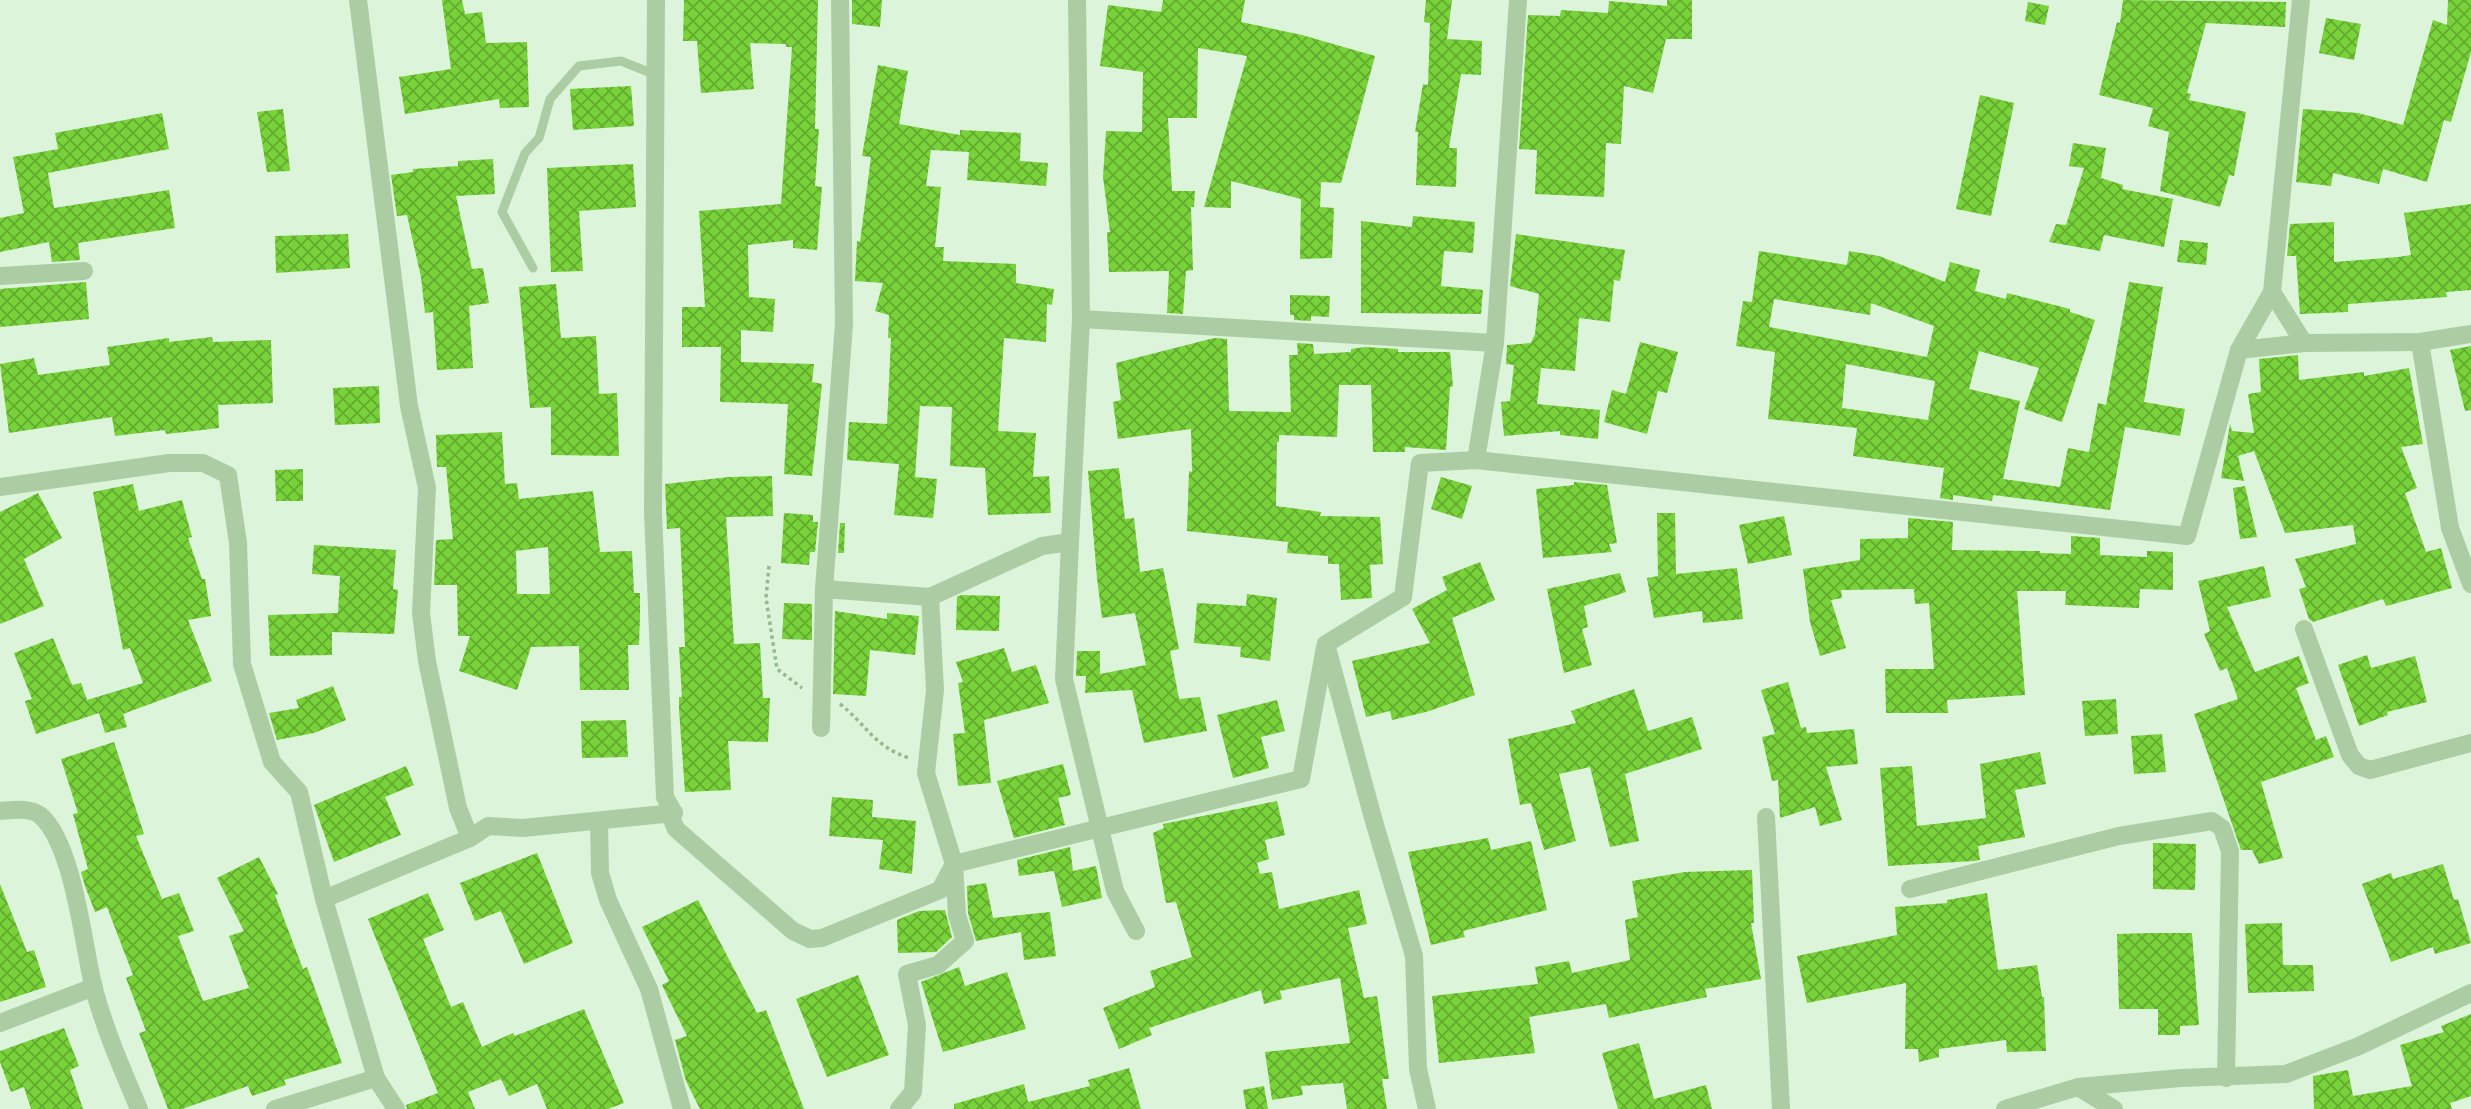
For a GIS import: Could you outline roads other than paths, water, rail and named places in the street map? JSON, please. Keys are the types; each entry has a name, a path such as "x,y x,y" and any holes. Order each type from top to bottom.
{"street":[{"path":"358,0 409,406 427,488 421,614 427,661 458,808 470,838"},
{"path":"656,0 653,513 664,797 674,813"},
{"path":"821,728 824,589 844,324 840,0"},
{"path":"1077,0 1081,319 1064,679 1115,891 1136,931"},
{"path":"1476,460 1495,343 1518,0"},
{"path":"674,813 670,815 676,829 693,845 793,931 810,939 822,938 940,890 954,864 1301,779 1326,644 1403,597 1420,463 1476,460 2187,536 2239,350 2272,292 2301,0"},
{"path":"0,276 85,271"},
{"path":"2272,292 2304,343"},
{"path":"1081,319 1495,343"},
{"path":"2239,350 2304,343 2420,342 2471,334"},
{"path":"2420,342 2450,528 2471,584"},
{"path":"0,487 169,463 202,463 228,475 238,543 242,664 272,762 299,792 324,899 376,1078 396,1109"},
{"path":"824,589 930,597 1042,546 1070,542"},
{"path":"899,1109 913,1092 917,1026 908,974 938,965 965,941 957,915 954,864 926,773 935,690 930,597"},
{"path":"2304,629 2350,755 2359,766 2370,770 2471,743"},
{"path":"1326,644 1414,956 1418,1069 1427,1109"},
{"path":"0,811 21,809 38,814 51,827 62,854 84,931 94,987 110,1042 139,1109"},
{"path":"324,899 470,838 488,827 523,828 674,813"},
{"path":"1766,817 1780,1109"},
{"path":"599,821 600,873 608,900 649,989 682,1109"},
{"path":"1910,889 2119,836 2211,821 2222,828 2230,851 2226,1078"},
{"path":"0,1023 94,987"},
{"path":"2005,1109 2078,1087 2181,1078 2286,1074 2359,1046 2471,993"},
{"path":"275,1109 376,1078"},
{"path":"2078,1087 2114,1109"}],"lane":[{"path":"533,268 502,212 526,153 539,138 550,99 579,66 621,61 656,75"}]}
